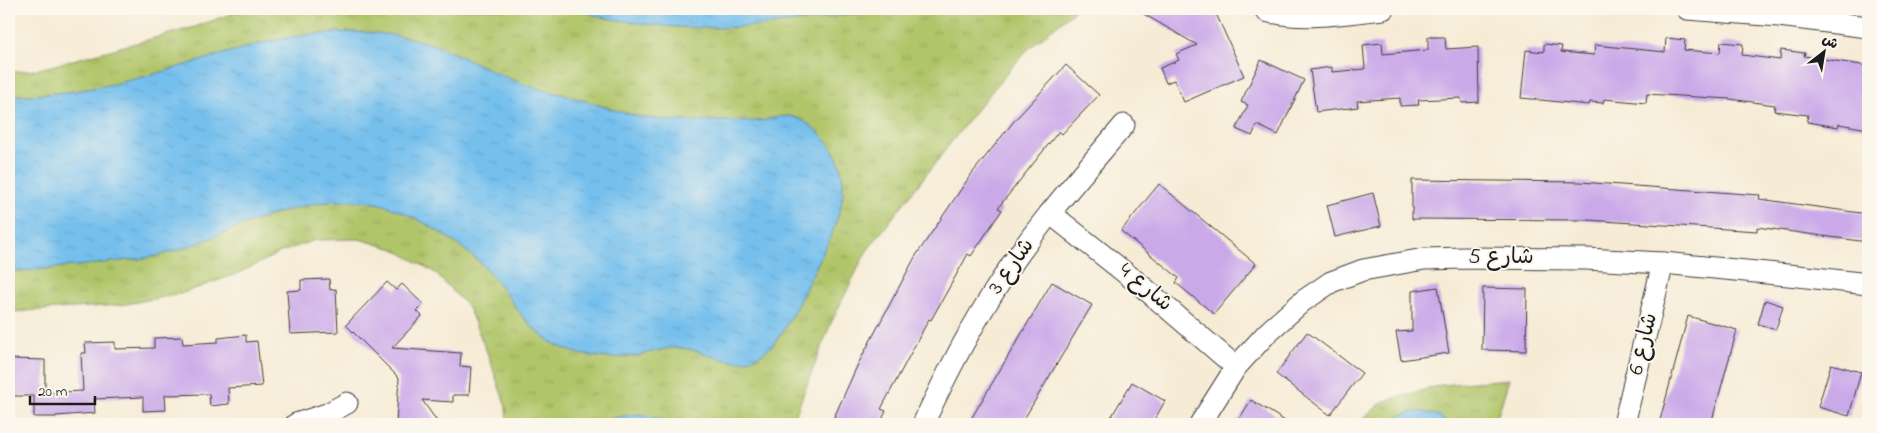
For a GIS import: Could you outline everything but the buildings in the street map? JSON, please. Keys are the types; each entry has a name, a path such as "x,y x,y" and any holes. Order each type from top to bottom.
{"street":[{"path":"1266,11 1282,15 1316,17 1383,9"},
{"path":"1687,9 1779,16 1868,27"},
{"name":"شارع 3","path":"923,424 951,363 997,286 1050,213 1124,125"},
{"name":"شارع 4","path":"1050,213 1143,286 1236,367"},
{"name":"شارع 5","path":"1200,424 1236,367 1268,332 1303,301 1331,282 1363,270 1424,259 1586,259 1663,263 1868,284"},
{"name":"شارع 6","path":"1624,424 1663,263"},
{"path":"296,424 327,414 347,402"}],"green space":[{"path":"244,9 1076,9 1025,52 977,109 866,252 830,325 792,424 507,424 506,407 489,357 468,307 434,272 394,249 359,239 315,240 281,252 239,273 180,294 121,305 9,312 9,72 36,70 195,27"},
{"path":"1509,379 1495,424 1447,424 1440,416 1402,415 1389,424 1357,424 1384,401 1442,385"}],"water":[{"path":"578,9 878,9 784,23 721,28 689,28 607,18 589,14"},
{"path":"347,32 388,34 414,39 454,53 526,85 645,118 681,121 761,121 788,116 810,125 831,147 840,164 843,182 842,200 822,255 781,333 764,352 742,361 727,360 681,348 663,349 622,358 580,354 549,341 537,332 489,272 450,239 399,211 369,202 342,201 290,209 190,246 156,256 9,272 9,96 51,94 94,88 144,77 276,40 304,35"},
{"path":"1419,411 1440,416 1447,424 1389,424 1402,415"},
{"path":"640,414 665,420 671,424 599,424 617,417"}]}
